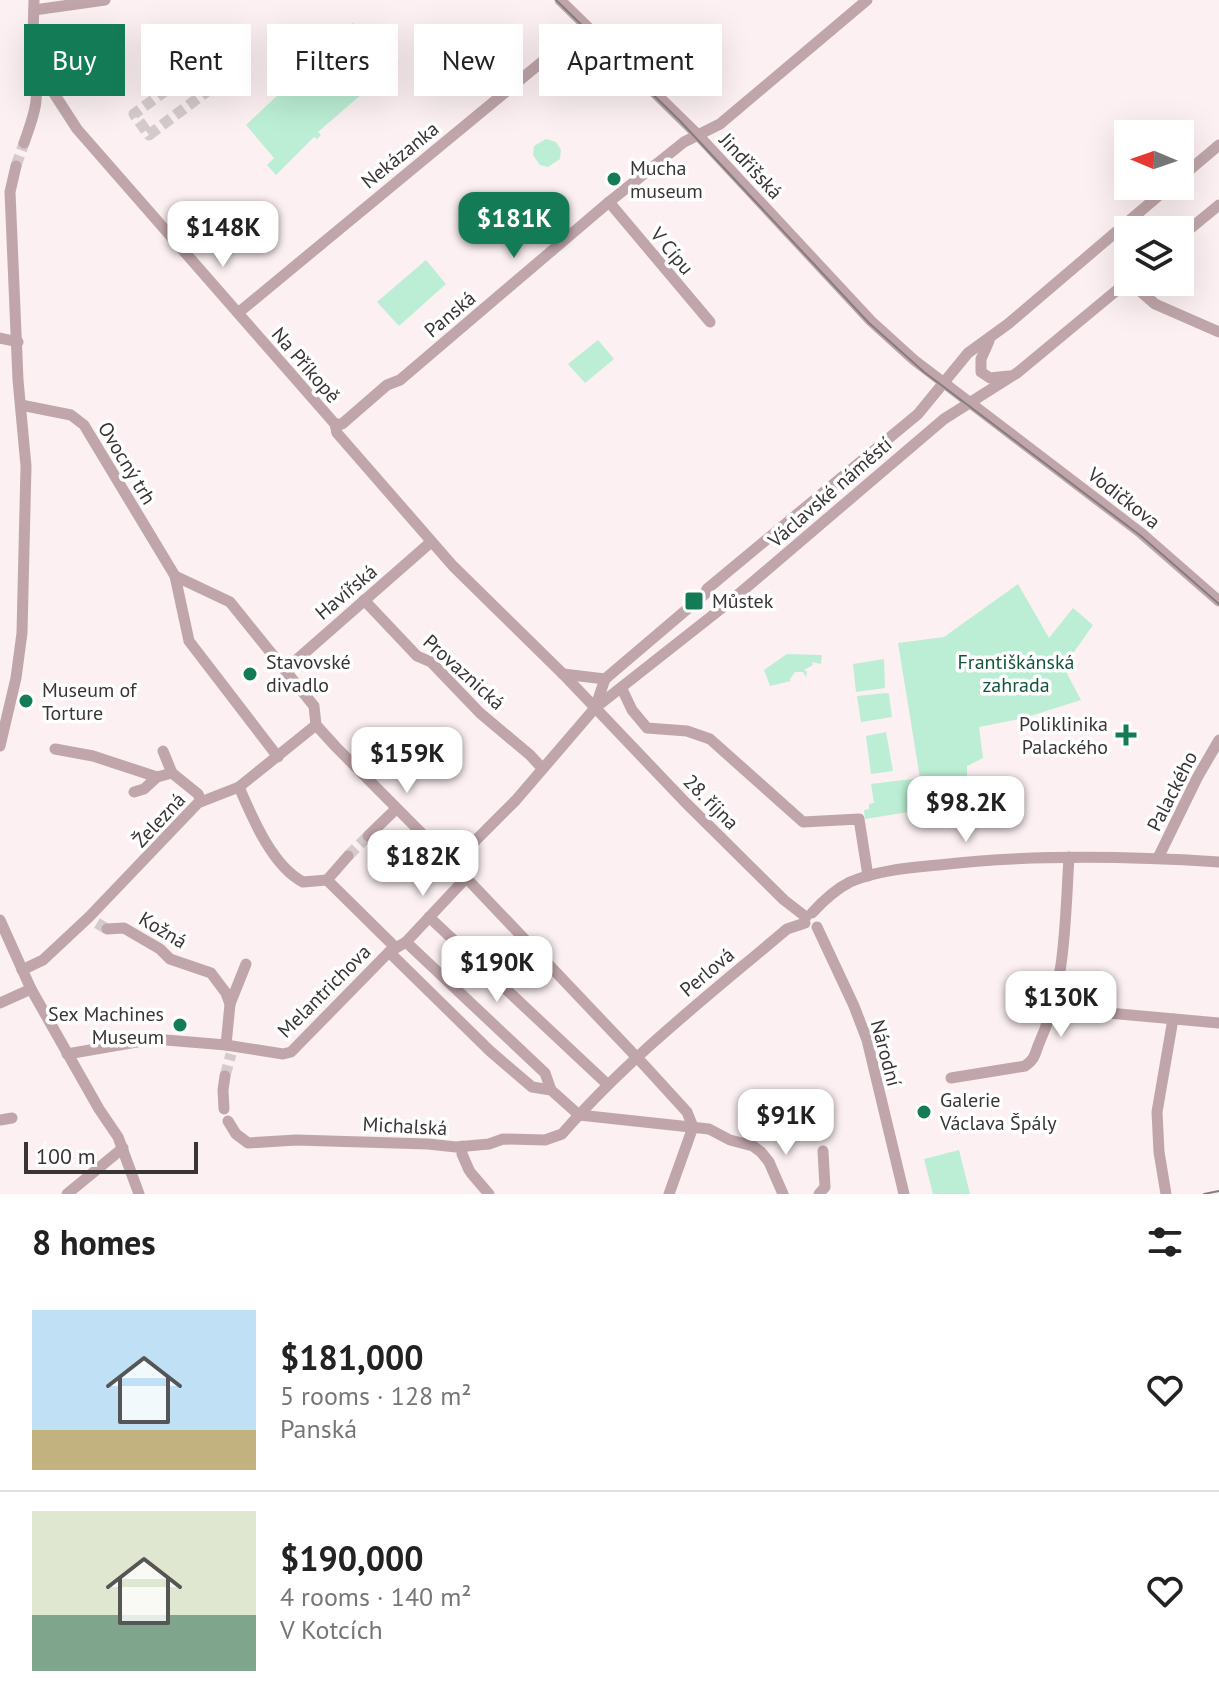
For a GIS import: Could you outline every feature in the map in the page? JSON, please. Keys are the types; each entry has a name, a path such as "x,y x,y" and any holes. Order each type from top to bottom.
{"street":[{"path":"34,5 105,0"},
{"name":"Jindřišská","path":"560,0 584,24"},
{"name":"Panská","path":"335,424 342,424 387,385 400,380 609,202 697,134 720,124 867,0"},
{"name":"Nekázanka","path":"238,313 539,64"},
{"path":"24,143 37,96"},
{"name":"Na Příkopě","path":"56,96 77,129 335,424 337,433 431,542 563,674"},
{"name":"Jindřišská","path":"658,96 871,321 943,383"},
{"path":"1194,166 1219,145"},
{"path":"0,746 16,678 22,633 26,466 5,192 16,166"},
{"name":"Václavské náměstí","path":"595,708 605,679 705,594 707,589 918,414 968,353 1153,200"},
{"name":"V Cípu","path":"609,202 710,322"},
{"path":"1194,226 1219,205"},
{"name":"Václavské náměstí","path":"466,850 516,800 595,708 717,611 944,419 1017,373 1114,293"},
{"path":"1143,296 1219,332"},
{"path":"991,337 981,359 983,374 999,379 1017,373"},
{"path":"0,338 18,342"},
{"path":"943,383 969,403"},
{"name":"Vodičkova","path":"969,403 1141,533 1219,601"},
{"name":"Ovocný trh","path":"21,405 71,415 84,425 175,576 189,641 278,757"},
{"name":"Havířská","path":"285,670 431,542"},
{"path":"175,576 230,602 314,706 316,725 466,878 687,1112 693,1127 669,1194"},
{"path":"705,594 717,611"},
{"name":"Provaznická","path":"364,600 417,656 431,662 480,713 542,768"},
{"path":"563,674 605,679"},
{"path":"563,674 595,708"},
{"path":"622,689 632,710 647,728 687,731 710,739 803,822 859,819 868,876"},
{"name":"28. října","path":"595,708 770,886 810,920"},
{"name":"Železná","path":"22,970 43,960 97,923 201,801 239,787 316,725"},
{"name":"Palackého","path":"1158,858 1219,740"},
{"path":"55,749 93,756 157,777"},
{"path":"163,751 172,773 198,794 201,801"},
{"path":"134,792 144,789 157,777 172,773"},
{"path":"239,787 255,825 286,869 303,882 327,880 348,856"},
{"path":"368,836 396,809"},
{"path":"951,1078 1025,1066 1034,1060 1053,1008 1065,942 1069,857"},
{"name":"Perlová","path":"607,1084 787,929 810,920 838,889 868,876 986,859 1158,858 1219,862"},
{"name":"Melantrichova","path":"67,1054 154,1039 285,1054 291,1052 466,878"},
{"path":"327,880 397,947 545,1073 551,1090 579,1115 709,1129 730,1140 753,1146 769,1162 783,1194"},
{"path":"429,917 607,1084"},
{"path":"0,920 31,989 123,1148 139,1194"},
{"name":"Národní","path":"810,920 854,1006 867,1040 904,1194"},
{"name":"Kožná","path":"97,923 124,928 160,949 170,959 211,973 230,1004"},
{"path":"397,947 490,1051 532,1087 551,1090"},
{"path":"230,1048 230,1004 246,964"},
{"path":"0,1003 31,989"},
{"path":"1053,1008 1219,1023"},
{"path":"1166,1194 1157,1112 1173,1019"},
{"name":"Michalská","path":"225,1076 226,1115 236,1134 248,1143 289,1140 462,1146 489,1144 503,1139 552,1139 562,1134 607,1084"},
{"path":"462,1146 470,1172 489,1194"},
{"path":"67,1194 123,1148"},
{"path":"819,1194 825,1187 823,1151"}],"green space":[{"path":"277,96 360,96 318,132 321,135 317,139 314,137 276,175 267,165 274,158 246,125"},
{"path":"546,139 556,142 561,150 560,159 548,167 540,165 533,155 534,146"},
{"path":"426,260 446,284 399,326 377,302"},
{"path":"598,340 614,359 585,383 568,364"},
{"name":"Františkánská zahrada","path":"1018,584 1049,638 1073,608 1093,625 1062,664 1081,700 1024,718 979,727 983,758 967,766 967,789 952,788 952,805 865,819 864,810 874,803 871,784 920,778 898,643 944,637"},
{"path":"787,654 822,655 821,664 812,662 813,665 804,670 806,677 803,672 795,672 791,681 770,686 764,670"},
{"path":"884,659 885,688 856,692 853,664"},
{"path":"889,694 892,717 861,722 857,696"},
{"path":"886,732 893,771 871,774 866,736"},
{"path":"959,1150 970,1194 933,1194 924,1159"}],"tunnel":[{"path":"215,54 230,74 149,135 134,114 215,54"},
{"path":"16,166 24,143"},
{"path":"348,856 368,836"},
{"path":"97,923 107,929"},
{"path":"225,1076 231,1054"}],"tram line":[{"path":"556,0 680,121 869,323 924,372 1141,536 1219,604"},
{"path":"1204,1194 1219,1191"}],"place":[{"name":"Mucha museum","path":"614,179"},
{"name":"Můstek","path":"694,601"},
{"name":"Stavovské divadlo","path":"250,674"},
{"name":"Museum of Torture","path":"26,701"},
{"name":"Poliklinika Palackého","path":"1126,735"},
{"name":"Sex Machines Museum","path":"180,1025"},
{"name":"Galerie Václava Špály","path":"924,1112"}]}
